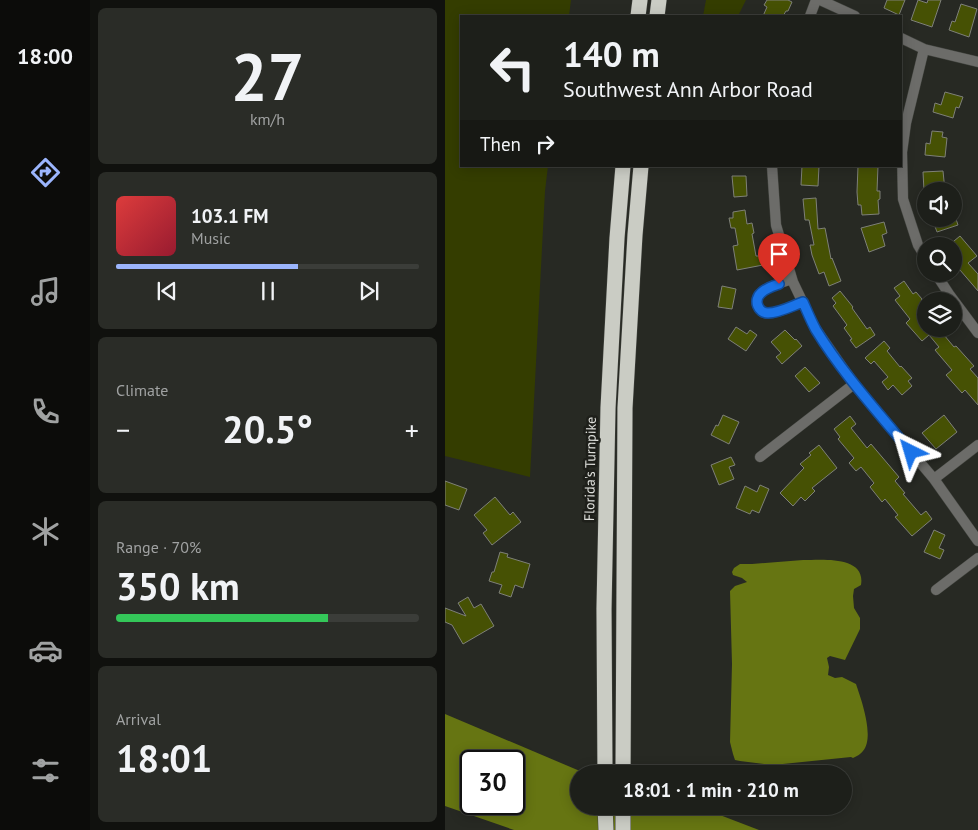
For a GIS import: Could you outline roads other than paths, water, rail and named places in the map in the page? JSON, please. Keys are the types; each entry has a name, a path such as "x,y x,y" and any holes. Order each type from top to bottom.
{"highway":[{"path":"638,15 640,0"},
{"path":"657,15 659,0"},
{"name":"Florida's Turnpike","path":"605,765 604,609 607,408 623,167"},
{"path":"623,765 625,408 641,167"},
{"path":"605,815 606,830"},
{"path":"623,815 623,830"}],"street":[{"path":"810,15 816,0"},
{"path":"820,0 853,15"},
{"path":"902,38 924,49 978,62"},
{"path":"917,242 903,198 902,152 906,123 924,49"},
{"path":"772,167 776,225 793,279 815,328 854,384 934,479 978,541"},
{"path":"793,279 772,286 760,293 757,299 757,306 761,311 771,313 803,302"},
{"path":"941,282 978,333"},
{"path":"760,457 854,384"},
{"path":"934,479 978,445"},
{"path":"936,590 978,558"}]}
